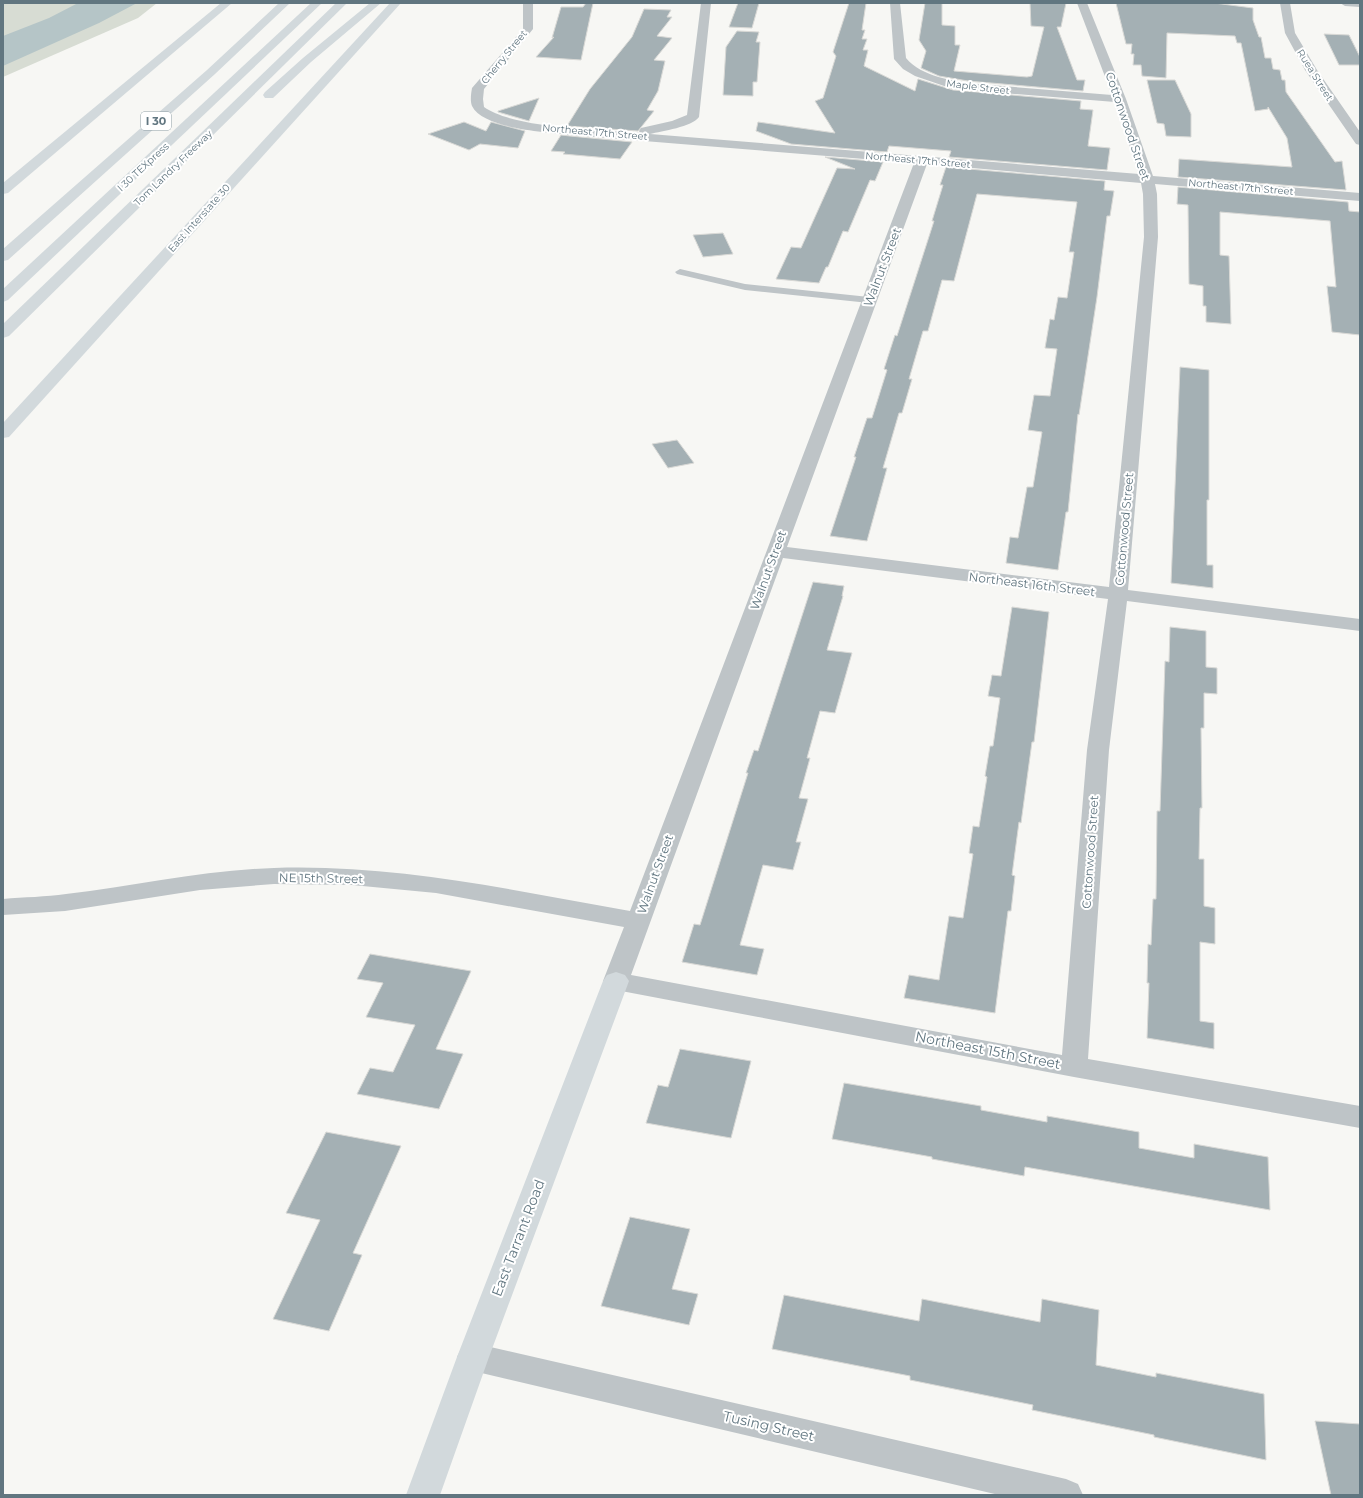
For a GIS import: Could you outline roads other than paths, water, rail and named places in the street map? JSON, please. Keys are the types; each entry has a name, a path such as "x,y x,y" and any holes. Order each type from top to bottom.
{"main road":[{"path":"3,190 227,3"},
{"name":"I 30","path":"3,257 205,78 285,3"},
{"name":"I 30 TEXpress","path":"3,297 317,3"},
{"name":"Tom Landry Freeway","path":"3,333 342,3"},
{"path":"258,106 307,60 376,3"},
{"name":"East Interstate 30","path":"3,433 396,3"},
{"path":"169,172 207,151"},
{"path":"3,247 25,237"},
{"name":"East Tarrant Road","path":"423,1495 473,1357 616,981"}],"street":[{"name":"Cherry Street","path":"480,109 476,99 478,88 528,29 528,3"},
{"path":"693,117 706,3"},
{"name":"Maple Street","path":"894,3 900,59 907,67 919,74 953,85 977,88 1120,99"},
{"name":"Cottonwood Street","path":"1074,1067 1098,750 1118,595 1151,237 1150,194 1147,178 1120,99 1082,3"},
{"name":"Ruea Street","path":"1285,3 1290,33 1310,70 1360,141"},
{"path":"1345,3 1360,4"},
{"name":"Northeast 17th Street","path":"480,109 488,116 504,121 531,126 750,146 1360,197"},
{"path":"1341,116 1360,117"},
{"path":"693,117 726,138 750,146"},
{"path":"623,135 676,124 693,117"},
{"name":"Walnut Street","path":"616,981 922,160"},
{"name":"Northeast 16th Street","path":"775,551 1360,625"},
{"name":"NE 15th Street","path":"3,907 64,903 200,882 274,876 352,877 436,885 638,921"},
{"name":"Northeast 15th Street","path":"616,981 1074,1067 1360,1117"},
{"name":"Tusing Street","path":"473,1357 1066,1495"}],"lane":[{"path":"680,272 745,287 869,300"}]}
